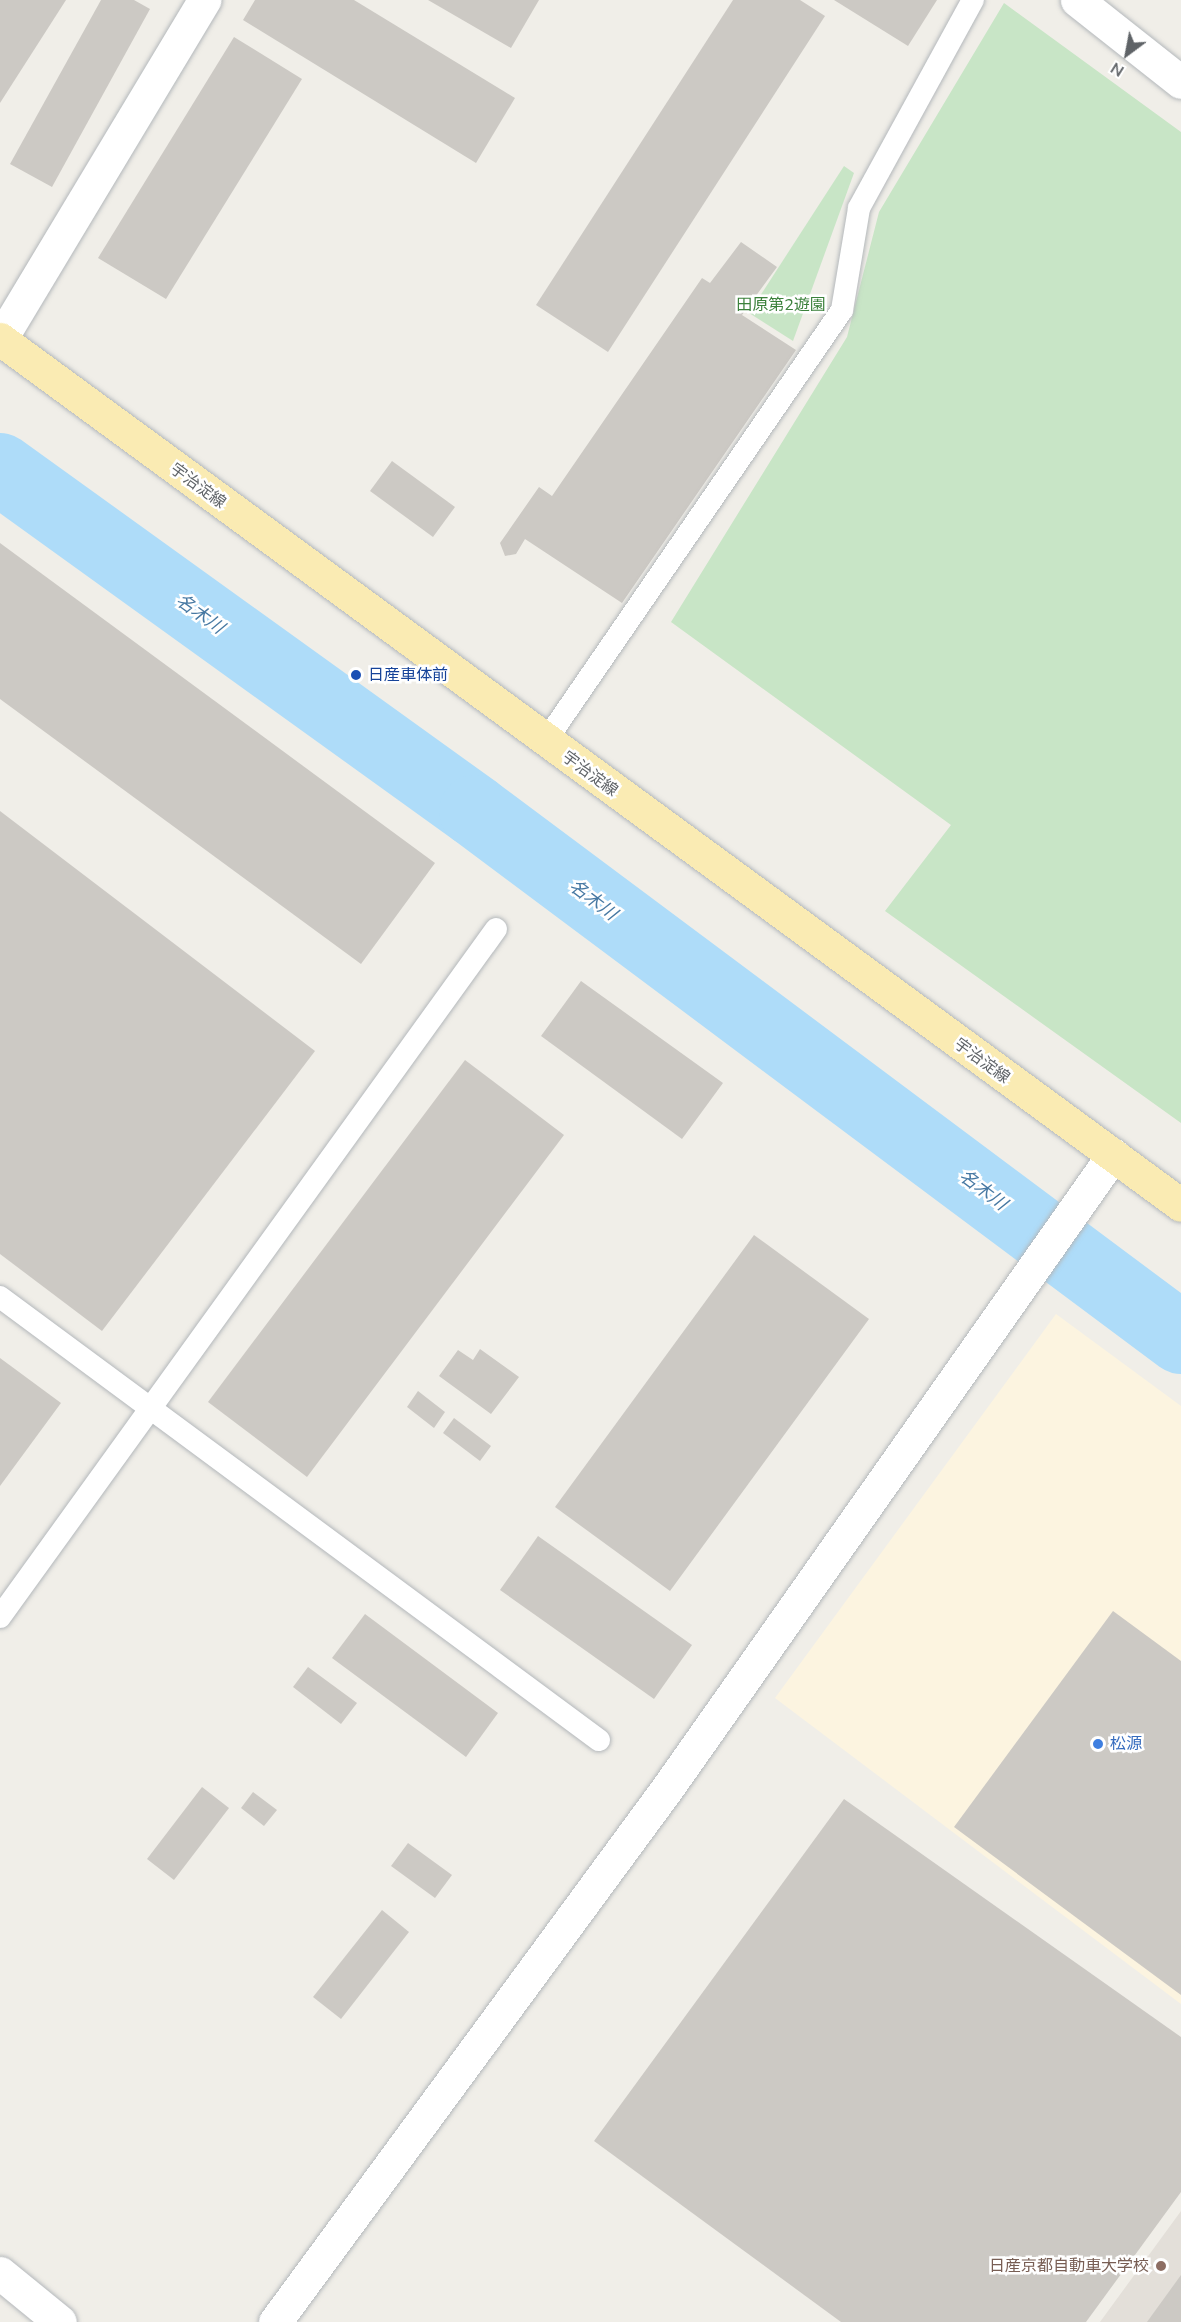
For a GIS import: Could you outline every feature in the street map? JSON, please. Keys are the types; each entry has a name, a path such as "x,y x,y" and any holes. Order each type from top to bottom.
{"main road":[{"name":"宇治淀線","path":"0,340 545,742 1181,1206"}],"street":[{"path":"0,340 204,0"},
{"path":"1077,0 1181,82"},
{"path":"275,2322 666,1790 1023,1287 1113,1155"},
{"path":"0,2273 60,2322"}],"lane":[{"path":"545,742 842,310 859,208 973,0"},
{"path":"0,1617 496,930"},
{"path":"0,1297 598,1740"}],"shaded area":[{"path":"1056,1314 1181,1406 1181,2004 775,1698"},
{"name":"日産京都自動車大学校","path":"1181,2211 1181,2322 1100,2322"}],"green space":[{"path":"1004,3 1181,132 1181,1123 885,911 951,825 671,622 847,337 879,212"},
{"name":"田原第2遊園","path":"844,166 854,173 793,341 749,313"}],"building":[{"path":"0,0 66,0 0,103"},
{"path":"101,0 134,0 150,9 52,187 10,164"},
{"path":"255,0 354,0 515,98 476,163 243,20"},
{"path":"428,0 539,0 511,48"},
{"path":"733,0 800,0 825,16 608,352 536,305"},
{"path":"834,0 937,0 908,46"},
{"path":"234,37 302,79 166,299 98,258"},
{"path":"741,242 777,267 742,315 796,350 622,603 525,539 516,554 505,556 500,543 539,487 552,496 702,278 710,283"},
{"path":"392,461 455,507 433,537 370,491"},
{"path":"0,543 435,863 361,964 0,699"},
{"path":"0,811 315,1051 102,1331 0,1254"},
{"path":"581,981 723,1083 682,1139 541,1036"},
{"path":"465,1060 564,1135 307,1477 208,1402"},
{"path":"754,1235 869,1319 670,1591 555,1507"},
{"path":"480,1349 519,1377 491,1414 439,1376 458,1350 473,1360"},
{"path":"0,1358 61,1403 0,1486"},
{"path":"418,1391 445,1412 434,1428 407,1407"},
{"path":"454,1418 491,1446 480,1461 443,1433"},
{"path":"538,1536 692,1645 654,1699 500,1590"},
{"name":"松源","path":"1113,1611 1181,1661 1181,1995 954,1827"},
{"path":"365,1614 498,1713 466,1757 332,1658"},
{"path":"308,1667 357,1703 341,1724 293,1687"},
{"path":"202,1787 229,1808 174,1880 147,1859"},
{"path":"253,1792 277,1810 264,1826 241,1808"},
{"path":"844,1799 1181,2037 1181,2192 1086,2322 841,2322 594,2141"},
{"path":"408,1843 452,1875 435,1898 391,1866"},
{"path":"382,1910 409,1932 341,2019 313,1997"},
{"path":"1181,2275 1181,2322 1147,2322"}],"waterway":[{"name":"名木川","path":"0,469 475,811 1181,1338"}],"place":[{"name":"日産車体前","path":"356,675"},
{"name":"松源","path":"1098,1744"},
{"name":"日産京都自動車大学校","path":"1161,2266"}]}
